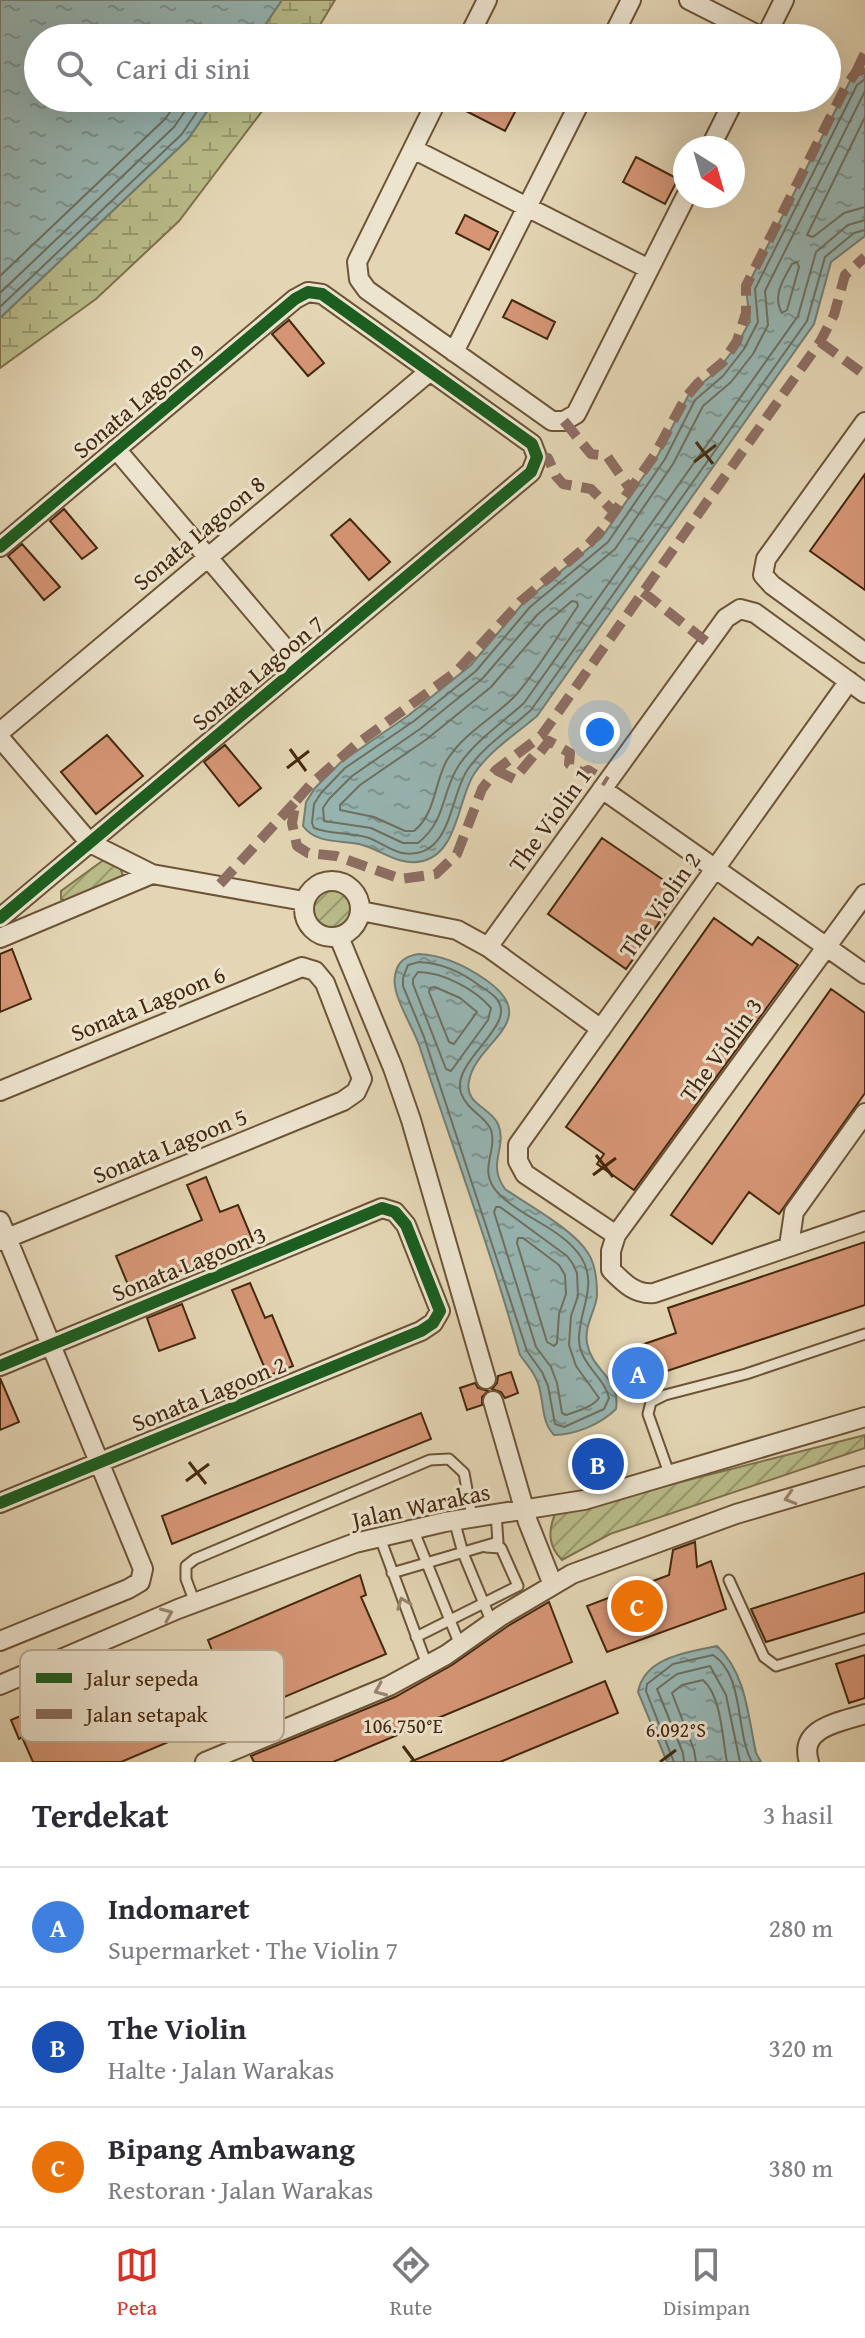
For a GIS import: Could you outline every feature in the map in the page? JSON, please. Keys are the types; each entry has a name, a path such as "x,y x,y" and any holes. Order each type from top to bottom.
{"street":[{"path":"475,24 487,0"},
{"path":"619,24 631,0"},
{"path":"689,0 737,24"},
{"path":"772,24 784,0"},
{"path":"431,112 357,262 359,279 367,290 552,421 564,421 576,414 680,208"},
{"path":"454,352 575,112"},
{"path":"716,136 728,112"},
{"path":"413,149 649,269"},
{"name":"Sonata Lagoon 9","path":"0,547 295,299 308,292 322,294 430,371"},
{"name":"Sonata Lagoon 7","path":"0,918 531,472 537,457 532,444 430,371"},
{"name":"Sonata Lagoon 8","path":"0,735 430,371"},
{"path":"865,422 766,559 763,575 772,585 865,653"},
{"path":"116,449 300,666"},
{"name":"The Violin 1","path":"488,947 726,618 740,609 755,613 849,681"},
{"path":"849,681 865,693"},
{"name":"The Violin 2","path":"616,1235 525,1174 518,1161 518,1145 849,681"},
{"path":"0,735 90,843 152,874 304,901"},
{"path":"602,789 865,974"},
{"path":"0,938 152,874"},
{"path":"337,881 350,887 358,897 361,911 349,932 339,937 327,937 315,933 307,924 303,913 304,901 311,889 323,882 337,881"},
{"name":"The Violin 3","path":"616,1235 865,894"},
{"path":"361,911 457,930 488,947 601,1029"},
{"path":"339,937 411,1120 486,1379"},
{"name":"Sonata Lagoon 6","path":"0,1091 302,967 315,971 325,983 362,1079 356,1092"},
{"name":"Sonata Lagoon 5","path":"2,1233 343,1101 356,1092"},
{"path":"789,1246 794,1212 865,1113"},
{"name":"Sonata Lagoon 3","path":"0,1366 382,1208 395,1212 406,1225 440,1311 433,1323"},
{"path":"616,1235 611,1251 611,1270 625,1284 642,1294 654,1293 865,1221"},
{"path":"0,1641 128,1589 140,1582 143,1569 2,1233"},
{"name":"Sonata Lagoon 2","path":"0,1503 421,1331 433,1323"},
{"path":"493,1401 524,1511 553,1585"},
{"name":"Jalan Warakas","path":"83,1650 195,1603 379,1535 584,1500 865,1417"},
{"path":"284,1729 389,1686 427,1665 492,1623 521,1594 553,1585 572,1574 736,1514 865,1476"},
{"name":"Jalan Warakas","path":"0,1685 20,1677"},
{"path":"809,1762 806,1752 812,1735 824,1727 865,1714"},
{"path":"205,1762 253,1742"}],"lane":[{"path":"670,1476 648,1414 651,1402 665,1395 746,1374 865,1334"},
{"path":"195,1603 186,1579 186,1566 195,1559 430,1460 449,1459 464,1473 463,1553 492,1623"},
{"path":"392,1573 498,1542 496,1514"},
{"path":"413,1528 460,1645"},
{"path":"379,1535 427,1665"},
{"path":"416,1637 482,1604 521,1594 501,1548 486,1547"},
{"path":"729,1580 764,1657 776,1666 865,1639"}],"green space":[{"path":"282,0 335,0 320,24 266,24"},
{"path":"206,112 261,112 179,221 96,299 0,368 0,318 188,139"},
{"path":"105,859 120,868 123,875 119,880 69,902 61,899 61,891"},
{"path":"331,890 345,896 351,910 345,924 331,930 317,924 311,910 317,896"},
{"path":"865,1435 865,1448 610,1534 562,1560 552,1544 550,1532 555,1514"}],"water":[{"path":"0,0 282,0 266,24 24,24 24,112 206,112 188,139 0,318"},
{"path":"865,70 865,236 831,262 814,324 537,716 480,765 443,847 435,856 423,861 406,862 367,846 321,839 308,832 303,826 306,802 315,788 341,762 409,715 471,665 524,602 602,537 658,455 689,394 717,371 737,345 750,321 746,289 834,112 841,112 841,99 851,79"},
{"path":"419,954 445,959 470,970 502,994 509,1007 502,1031 474,1067 468,1089 474,1100 498,1124 501,1140 497,1171 505,1189 572,1235 593,1263 597,1295 587,1330 587,1343 594,1361 614,1389 616,1409 579,1431 554,1435 547,1425 539,1386 520,1355 419,1045 399,1001 395,983 398,967 406,958"},
{"path":"717,1646 727,1657 740,1682 756,1753 761,1762 667,1762 638,1692 642,1680 649,1671 669,1658"}],"building":[{"path":"468,112 515,112 505,131"},
{"path":"636,157 673,176 673,189 665,204 623,182"},
{"path":"465,215 498,232 489,250 456,233"},
{"path":"512,300 555,322 547,339 503,317"},
{"path":"289,320 324,363 308,376 272,334"},
{"path":"865,474 865,590 810,551"},
{"path":"64,509 97,548 82,559 50,521"},
{"path":"350,519 390,562 369,580 331,535"},
{"path":"22,544 60,587 44,600 8,556"},
{"path":"107,735 143,776 96,814 61,772"},
{"path":"225,745 261,788 239,806 204,762"},
{"path":"602,838 681,892 626,969 548,914"},
{"path":"714,918 752,945 758,937 798,965 634,1190 597,1164 604,1154 566,1127"},
{"path":"12,949 31,999 0,1012 0,954"},
{"path":"831,989 865,1013 865,1093 779,1214 749,1192 712,1244 671,1215"},
{"path":"206,1177 220,1212 238,1205 253,1241 131,1292 116,1256 202,1220 187,1185"},
{"path":"865,1242 865,1305 631,1383 621,1352 676,1333 668,1308"},
{"path":"250,1283 265,1318 272,1315 293,1366 268,1376 232,1290"},
{"path":"182,1304 195,1338 159,1351 147,1318"},
{"path":"511,1372 518,1393 505,1398 501,1392 492,1389 498,1376"},
{"path":"0,1378 19,1422 0,1430"},
{"path":"475,1383 478,1388 488,1391 482,1397 482,1405 467,1410 460,1388"},
{"path":"421,1413 431,1439 172,1544 162,1516"},
{"path":"695,1542 697,1567 711,1561 726,1609 607,1652 587,1606 669,1575 673,1550"},
{"path":"865,1573 865,1612 766,1642 751,1609"},
{"path":"360,1575 366,1595 361,1597 386,1654 284,1697 284,1650 212,1650 208,1640"},
{"path":"549,1602 572,1662 333,1762 254,1762 251,1756 395,1697 452,1665"},
{"path":"865,1655 865,1698 849,1703 836,1664"},
{"path":"605,1681 618,1713 500,1762 410,1762"},
{"path":"20,1716 19,1739 11,1720"},
{"path":"24,1742 168,1742 121,1762 33,1762"}],"marked path":[{"path":"856,72 865,53"},
{"path":"841,96 856,72 865,69"},
{"path":"833,112 746,286 746,313 737,341 723,362 686,397 654,456 603,528 587,546 521,601 456,672 358,743 311,784 296,801 292,823 297,846 308,853 336,856 401,879 436,874 457,854 482,789 496,770 541,736 554,718 820,342 834,315 845,275 865,257"},
{"path":"820,342 865,375"},
{"path":"564,421 591,454 607,456 630,489"},
{"path":"537,457 548,458 563,484 591,489 614,512"},
{"path":"643,592 708,643"},
{"path":"496,770 514,779 549,741 570,753 569,764 583,773 588,770 607,782"},
{"path":"220,884 296,801"}],"cycle path":[{"path":"0,547 295,299 308,292 322,294 532,444 537,457 531,472 0,918"},
{"path":"0,1366 382,1208 395,1212 406,1225 440,1311 433,1323 421,1331 0,1503"}],"place":[{"name":"Indomaret","path":"638,1373"},
{"name":"The Violin","path":"598,1464"},
{"name":"Bipang Ambawang","path":"637,1606"}]}
